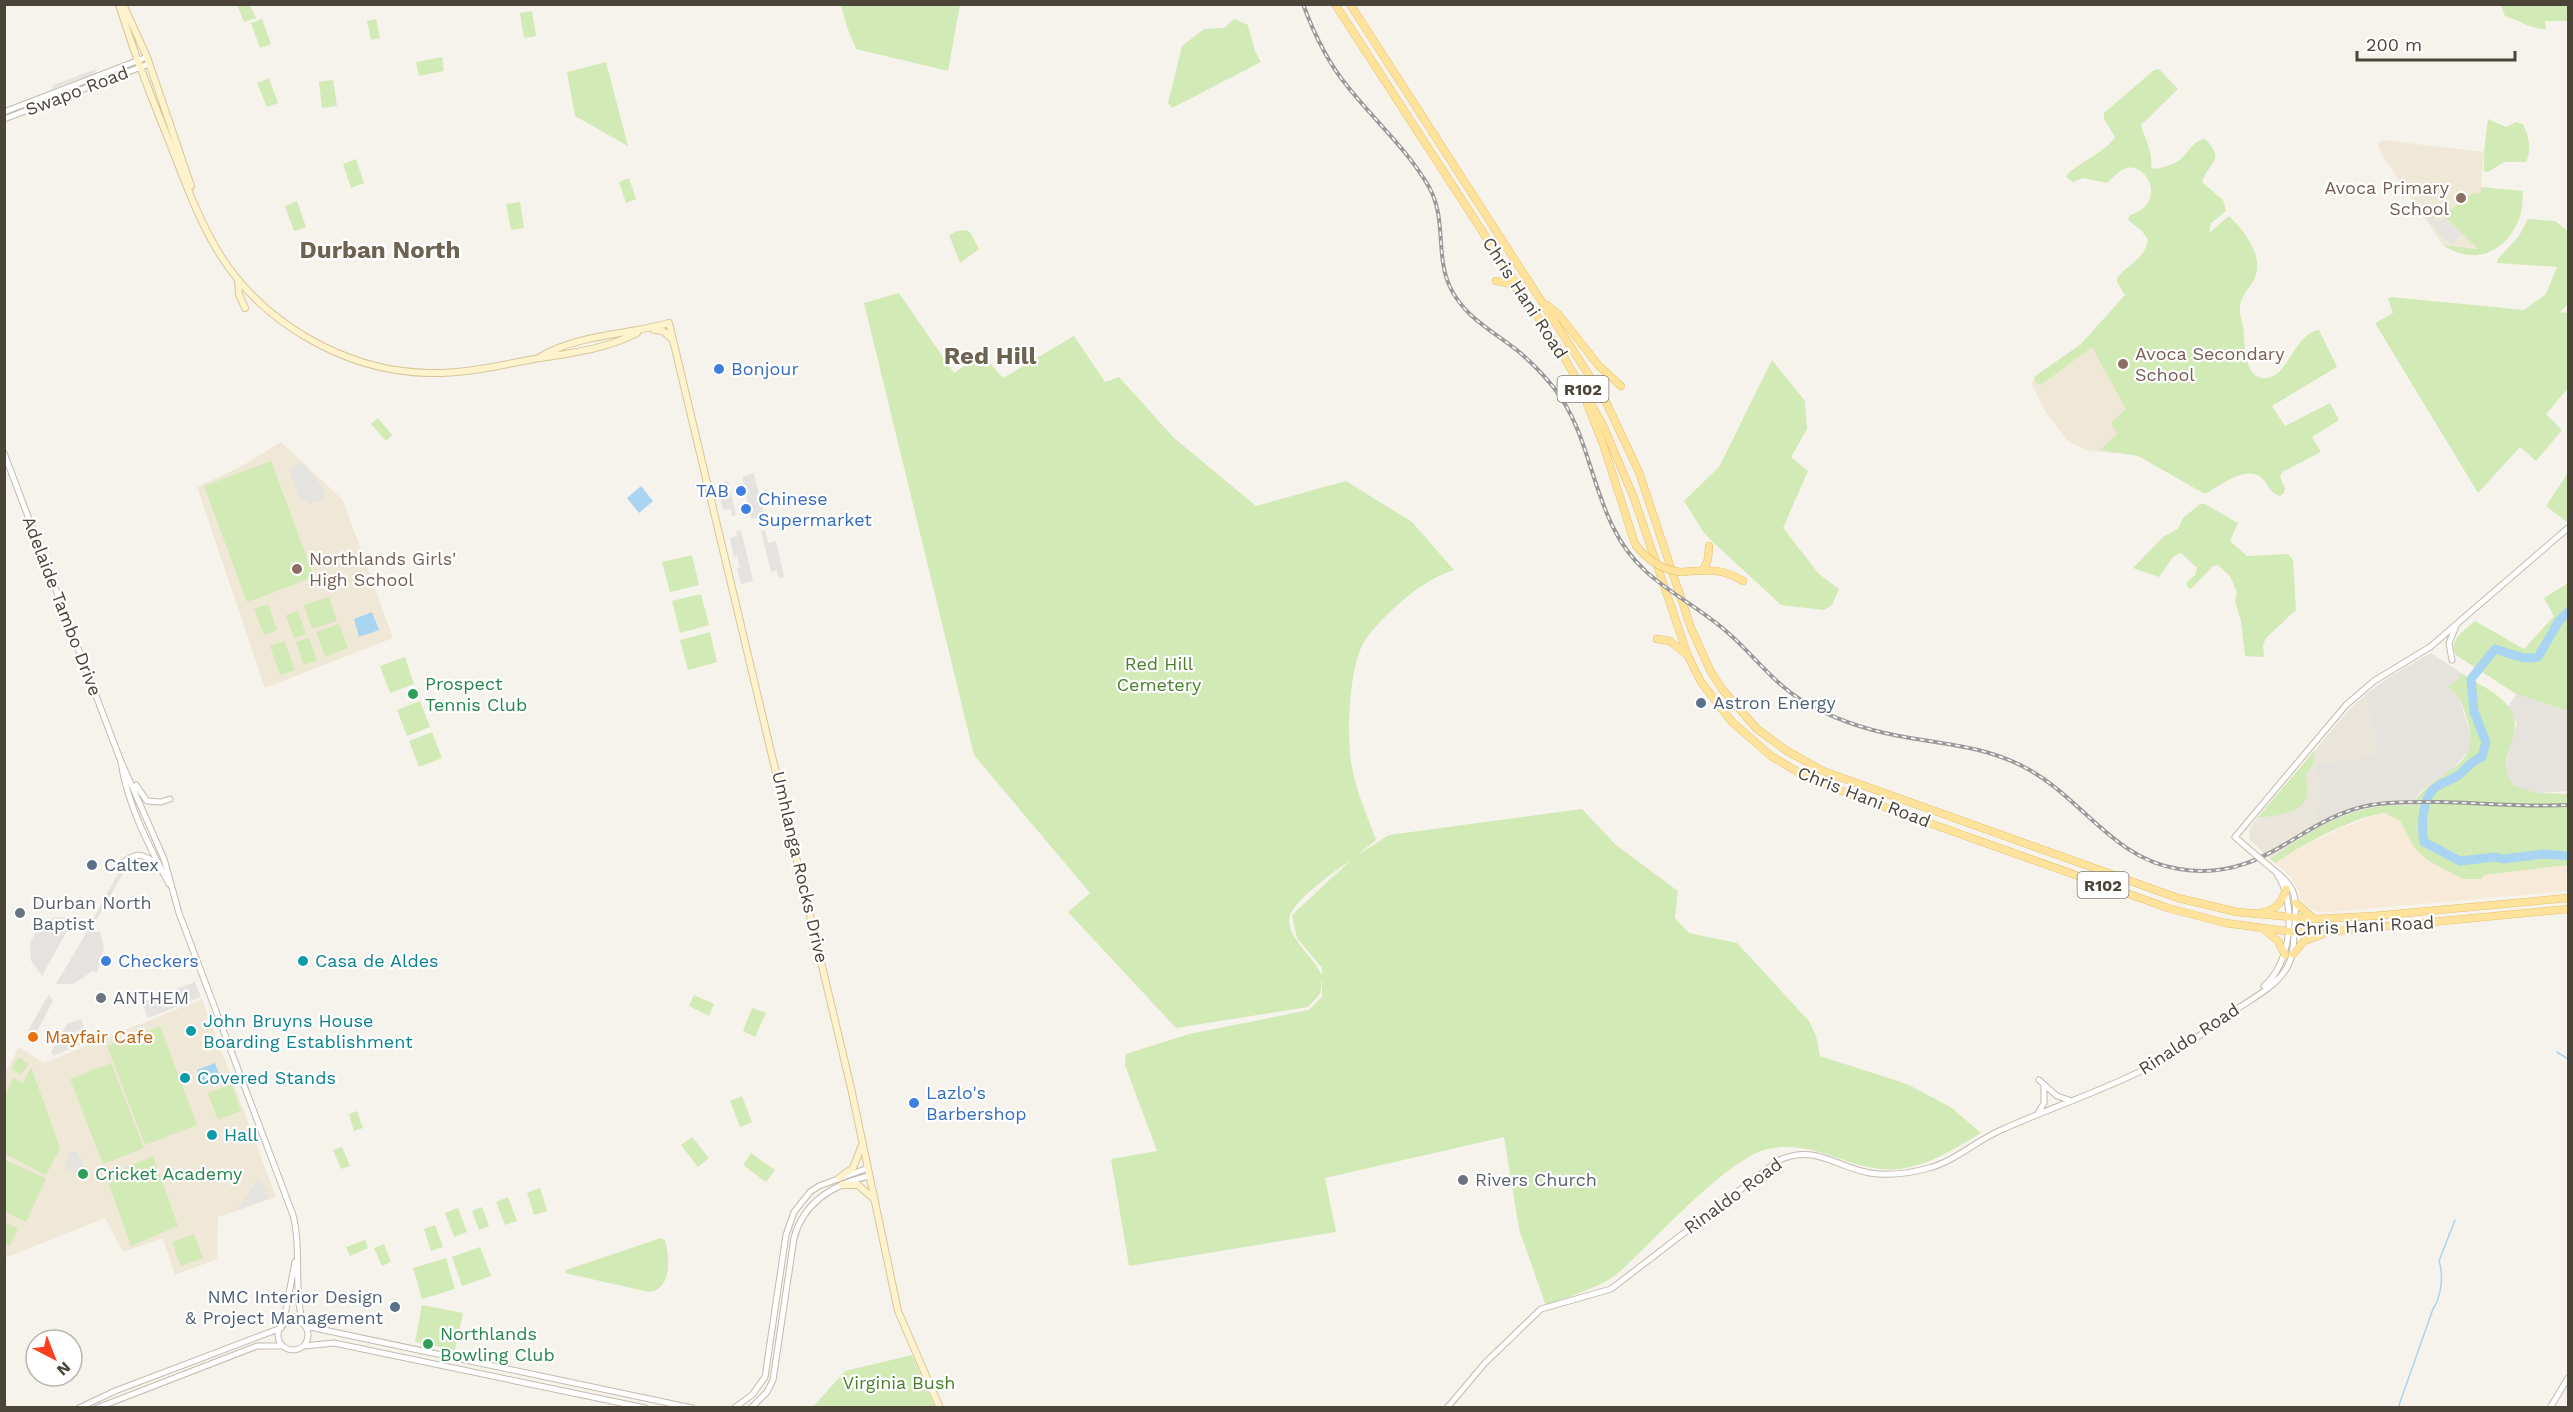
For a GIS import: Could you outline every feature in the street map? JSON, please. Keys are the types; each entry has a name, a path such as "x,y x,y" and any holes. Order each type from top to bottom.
{"main road":[{"path":"118,4 139,64 200,214 218,252 238,280 274,314 304,336 345,356 383,368 426,374 461,372 595,349 643,330"},
{"path":"123,4 148,61 200,214"},
{"name":"Chris Hani Road","path":"1335,4 1584,390 1603,425 1624,471 1688,656 1701,682 1732,722 1771,756 1808,778 2169,908 2225,923 2291,931 2337,931 2568,909"},
{"name":"Chris Hani Road","path":"1350,4 1596,384 1639,472 1691,628 1711,672 1727,696 1757,729 1787,751 1823,771 2178,898 2254,914 2314,919 2374,916 2568,898"},
{"path":"238,280 239,294 245,308"},
{"path":"1496,281 1508,283 1518,289"},
{"path":"1541,299 1558,314 1599,366 1621,386"},
{"name":"Umhlanga Rocks Drive","path":"643,330 669,323 674,340 795,847 863,1143 901,1322 940,1407"},
{"path":"540,357 592,338 643,330 663,331 674,340"},
{"path":"1584,390 1635,543 1651,561 1664,569 1682,572 1704,569 1723,571 1743,581"},
{"path":"1704,569 1708,559 1708,546"},
{"path":"1658,639 1670,641 1688,656"},
{"path":"2254,914 2276,908 2284,898 2286,889"},
{"path":"2296,903 2314,919"},
{"path":"2263,928 2289,954 2309,938 2337,931"},
{"path":"837,1182 858,1161 863,1143"},
{"path":"837,1182 858,1185 874,1199"}],"street":[{"name":"Swapo Road","path":"4,112 148,61"},
{"name":"Swapo Road","path":"4,119 139,64"},
{"name":"Adelaide Tambo Drive","path":"4,453 120,759 130,777 164,859 172,891"},
{"path":"2291,918 2296,903 2290,884 2235,837 2346,705 2374,681 2430,646 2568,528"},
{"path":"2452,660 2449,643 2456,625"},
{"name":"Adelaide Tambo Drive","path":"120,759 134,806 172,891 293,1215 296,1230 297,1296 304,1325"},
{"path":"130,777 147,801 161,802 170,799"},
{"path":"115,868 132,856 140,854 160,867"},
{"path":"2276,871 2286,889 2291,918"},
{"name":"Rinaldo Road","path":"1447,1407 1485,1363 1540,1309 1611,1288 1779,1161 1806,1154 1822,1156 1872,1173 1892,1174 1928,1169 1999,1131 2156,1063 2252,998 2278,971 2289,954 2291,918"},
{"path":"2039,1080 2057,1096 2072,1100"},
{"path":"2037,1115 2044,1103 2043,1087"},
{"path":"734,1407 745,1401 759,1386 767,1366 789,1223 794,1212 810,1192 868,1168"},
{"path":"751,1407 767,1392 776,1367 797,1227 814,1201 837,1182 869,1176"},
{"name":"Adelaide Tambo Drive","path":"282,1326 296,1260"},
{"path":"79,1407 291,1321 677,1406 692,1407"},
{"path":"304,1325 308,1334 304,1346"},
{"path":"282,1326 279,1339 283,1346"},
{"path":"97,1407 257,1346 283,1346 294,1350 304,1346 334,1343 645,1407"},
{"path":"406,1358 408,1348"},
{"path":"767,1366 776,1367"},
{"path":"2550,1407 2568,1378"}],"shaded area":[{"path":"96,69 95,73 52,89 53,85"},
{"name":"Avoca Primary School","path":"2382,140 2484,152 2481,187 2491,188 2485,249 2443,245 2381,154 2378,144"},
{"path":"2429,211 2438,223 2444,218 2462,234 2452,245 2434,229 2424,214"},
{"name":"Avoca Secondary School","path":"2101,324 2192,384 2115,453 2091,451 2070,443 2046,413 2031,383 2084,345"},
{"name":"Northlands Girls' High School","path":"281,442 343,500 393,638 265,688 197,487 240,467"},
{"path":"303,463 326,492 323,499 309,504 306,499 301,501 288,469"},
{"path":"754,473 764,516 751,519 742,477"},
{"path":"728,480 736,515 732,516 731,509 723,510 718,490 725,488 724,482"},
{"path":"741,530 753,581 741,584 737,569 740,567 737,556 734,557 730,538 737,536 736,531"},
{"path":"765,530 768,543 776,541 784,577 779,578 777,570 771,572 761,531"},
{"path":"2431,653 2461,673 2459,679 2448,686 2459,698 2471,736 2470,749 2453,769 2420,792 2411,806 2362,809 2322,827 2314,813 2322,801 2317,766 2378,755 2366,694 2394,674"},
{"path":"2366,694 2378,755 2322,801 2314,813 2322,827 2270,859 2250,840 2249,830 2258,817 2300,806 2306,775 2313,764 2315,750 2345,714"},
{"path":"2516,694 2568,711 2568,791 2537,793 2523,790 2514,786 2508,778 2506,770 2509,747 2517,724 2508,707"},
{"path":"2381,813 2398,818 2481,879 2483,875 2568,865 2568,891 2329,912 2318,912 2308,907 2301,899 2292,878 2275,863 2289,853"},
{"path":"120,870 124,872 96,921 93,919"},
{"path":"55,917 74,918 42,976 31,961 30,943 38,927"},
{"path":"91,925 97,932 100,932 104,947 97,973 93,971 73,984 56,984"},
{"path":"195,982 201,997 148,1018 142,1002"},
{"path":"49,994 53,1001 35,1035 28,1031"},
{"path":"202,999 276,1197 218,1217 217,1259 175,1275 163,1238 123,1252 105,1218 5,1256 5,1073 19,1047 44,1063"},
{"path":"81,1019 89,1041 53,1056 51,1052 67,1024"},
{"path":"70,1152 77,1152 86,1170 78,1173 64,1168"},
{"path":"258,1180 264,1185 269,1199 237,1210"}],"green space":[{"path":"237,5 250,5 256,18 244,22"},
{"path":"841,5 960,5 948,71 856,49"},
{"path":"2501,5 2568,5 2568,21 2545,21 2546,29 2536,28 2505,16"},
{"path":"532,11 536,36 524,38 520,13"},
{"path":"262,19 271,44 260,48 251,23"},
{"path":"376,19 380,38 371,40 367,21"},
{"path":"1234,19 1248,25 1255,51 1261,62 1172,108 1168,103 1182,46 1204,29 1224,28"},
{"path":"442,57 444,71 419,76 416,62"},
{"path":"606,62 628,146 575,116 567,72"},
{"path":"2159,69 2178,89 2141,125 2150,151 2151,168 2163,167 2176,162 2195,144 2205,139 2215,152 2215,157 2202,182 2223,200 2226,211 2211,223 2209,233 2229,216 2247,237 2256,255 2255,277 2243,296 2240,310 2245,350 2253,374 2267,378 2275,375 2282,369 2303,339 2319,330 2337,367 2272,406 2285,426 2330,403 2339,420 2312,437 2321,452 2282,472 2280,477 2285,488 2284,493 2280,496 2272,491 2263,479 2250,473 2234,478 2205,494 2138,456 2100,450 2117,434 2112,421 2126,409 2092,347 2041,385 2035,383 2034,377 2081,344 2125,295 2117,278 2140,257 2146,247 2148,240 2142,231 2128,220 2130,215 2142,209 2151,194 2147,178 2141,172 2134,168 2127,168 2107,183 2083,178 2073,182 2066,177 2115,137 2104,119 2104,113 2154,70"},
{"path":"269,78 278,103 267,107 257,83"},
{"path":"333,80 337,106 322,108 319,82"},
{"path":"2488,119 2506,127 2516,122 2523,124 2529,143 2526,162 2504,162 2488,172 2484,171"},
{"path":"356,159 364,183 351,188 343,164"},
{"path":"629,178 636,199 626,203 619,182"},
{"path":"2481,187 2523,191 2522,209 2513,231 2497,248 2488,253 2466,255 2443,245 2478,249 2443,215 2473,193 2481,194"},
{"path":"297,201 306,227 294,231 285,206"},
{"path":"520,202 524,228 511,230 506,204"},
{"path":"2528,219 2555,221 2568,231 2568,304 2560,312 2568,313 2568,388 2546,414 2562,430 2536,461 2520,447 2478,493 2375,323 2393,313 2388,299 2391,297 2524,310 2546,294 2557,267 2497,263 2519,236"},
{"path":"966,230 970,232 979,249 960,263 949,235"},
{"name":"Red Hill Cemetery","path":"899,293 954,373 982,354 1003,378 1074,336 1105,382 1119,377 1174,438 1256,506 1346,481 1412,522 1454,570 1421,586 1406,597 1367,637 1357,659 1350,704 1351,762 1358,792 1376,840 1356,856 1389,835 1582,809 1616,845 1678,891 1675,918 1689,933 1737,943 1809,1021 1816,1036 1820,1056 1907,1084 1952,1108 1981,1133 1933,1160 1907,1168 1879,1169 1798,1148 1768,1149 1732,1168 1711,1185 1617,1274 1593,1287 1546,1306 1519,1229 1504,1137 1325,1178 1336,1232 1129,1266 1111,1159 1157,1151 1125,1065 1126,1054 1189,1034 1309,1010 1322,997 1322,977 1320,994 1308,1007 1176,1028 1068,912 1090,893 974,755 864,303","holes":["1351,860 1292,915 1297,938 1322,968 1322,976 1291,931 1290,916 1307,894"]},
{"path":"1772,360 1805,401 1807,429 1791,457 1808,471 1783,528 1819,574 1839,589 1832,605 1824,610 1781,605 1704,533 1684,501 1719,467"},
{"path":"378,418 392,435 386,441 371,424"},
{"path":"271,461 314,577 247,602 204,486"},
{"path":"2568,473 2568,523 2546,506"},
{"path":"2200,504 2205,504 2238,523 2230,541 2247,556 2288,554 2293,560 2296,610 2266,638 2263,645 2264,657 2245,656 2241,621 2235,601 2237,592 2230,576 2218,565 2213,566 2191,589 2186,583 2195,575 2197,568 2181,553 2173,557 2159,577 2133,568 2163,537 2178,529 2183,518"},
{"path":"692,555 699,585 670,592 662,562"},
{"path":"2568,583 2568,711 2516,694 2456,655 2454,645 2456,640 2475,621 2524,649 2554,616 2544,598"},
{"path":"701,594 709,625 680,633 672,601"},
{"path":"329,597 337,621 312,629 304,605"},
{"path":"268,604 277,630 264,635 254,609"},
{"path":"298,611 306,634 294,638 286,615"},
{"path":"339,624 348,648 325,657 316,632"},
{"path":"710,632 717,662 688,670 680,640"},
{"path":"309,638 317,661 303,665 296,642"},
{"path":"284,641 295,670 280,675 270,646"},
{"path":"405,657 414,684 390,693 380,666"},
{"path":"2461,673 2498,696 2508,706 2514,717 2515,727 2506,765 2514,786 2537,793 2568,794 2568,865 2484,875 2481,879 2463,879 2427,860 2414,847 2400,821 2384,813 2372,815 2328,833 2275,863 2270,859 2318,828 2354,812 2392,805 2411,806 2423,791 2459,764 2467,754 2470,741 2468,724 2460,700 2448,686 2459,679"},
{"path":"420,701 430,727 407,736 397,710"},
{"path":"432,732 442,758 419,767 409,741"},
{"path":"2315,750 2313,764 2306,775 2305,801 2287,813 2258,817"},
{"path":"694,995 714,1004 709,1016 689,1006"},
{"path":"752,1008 766,1013 755,1037 743,1031"},
{"path":"160,1026 197,1125 145,1145 107,1046"},
{"path":"19,1057 29,1064 21,1075 11,1068"},
{"path":"111,1063 144,1148 103,1164 70,1079"},
{"path":"31,1067 60,1148 46,1175 5,1154 5,1095 13,1078 23,1083"},
{"path":"231,1084 241,1111 218,1120 208,1093"},
{"path":"742,1096 752,1122 740,1127 730,1101"},
{"path":"357,1111 363,1128 354,1131 349,1114"},
{"path":"692,1137 709,1158 698,1167 681,1145"},
{"path":"342,1147 350,1166 341,1169 333,1150"},
{"path":"751,1153 775,1170 766,1182 743,1165"},
{"path":"153,1156 178,1226 131,1246 106,1176"},
{"path":"5,1160 46,1178 26,1222 5,1212"},
{"path":"540,1188 547,1211 534,1215 527,1193"},
{"path":"508,1197 517,1221 505,1225 496,1202"},
{"path":"482,1207 489,1226 479,1230 472,1211"},
{"path":"458,1208 467,1232 454,1237 445,1213"},
{"path":"5,1222 18,1228 10,1246 5,1244"},
{"path":"435,1225 443,1247 431,1251 424,1229"},
{"path":"194,1234 203,1258 181,1266 172,1242"},
{"path":"661,1238 665,1240 667,1247 668,1263 665,1279 656,1290 649,1292 565,1273 566,1270"},
{"path":"365,1240 368,1248 350,1256 346,1247"},
{"path":"384,1244 391,1262 382,1266 374,1248"},
{"path":"480,1247 491,1276 462,1286 452,1257"},
{"path":"446,1258 455,1289 422,1299 413,1268"},
{"path":"422,1305 463,1313 455,1350 415,1342"},
{"name":"Virginia Bush","path":"912,1355 935,1407 813,1407 845,1371"}],"water":[{"path":"641,486 653,501 639,513 627,498"},
{"path":"372,612 379,630 359,637 354,619"},
{"path":"215,1063 221,1079 202,1086 197,1070"}],"waterway":[{"path":"2568,612 2559,621 2538,657 2522,657 2495,649 2471,679 2474,712 2486,742 2482,757 2431,793 2425,806 2423,829 2424,842 2460,861 2544,854 2568,856"},
{"path":"2557,1052 2568,1059"},
{"path":"2398,1408 2438,1299 2441,1286 2439,1261 2455,1220"}],"railway":[{"path":"1303,4 1334,68 1358,100 1411,160 1429,187 1438,212 1446,275 1456,298 1471,315 1532,364 1565,404 1581,439 1606,511 1625,547 1650,575 1727,632 1782,686 1803,701 1837,718 1874,730 1978,750 2009,760 2044,779 2116,840 2135,853 2155,863 2179,869 2209,871 2235,867 2259,858 2323,822 2371,805 2414,802 2568,805"}],"place":[{"name":"Avoca Primary School","path":"2461,198"},
{"name":"Avoca Secondary School","path":"2123,364"},
{"name":"Bonjour","path":"719,369"},
{"name":"TAB","path":"741,491"},
{"name":"Chinese Supermarket","path":"746,509"},
{"name":"Northlands Girls' High School","path":"297,569"},
{"name":"Prospect Tennis Club","path":"413,694"},
{"name":"Astron Energy","path":"1701,703"},
{"name":"Caltex","path":"92,865"},
{"name":"Durban North Baptist","path":"20,913"},
{"name":"Checkers","path":"106,961"},
{"name":"Casa de Aldes","path":"303,961"},
{"name":"ANTHEM","path":"101,998"},
{"name":"John Bruyns House Boarding Establishment","path":"191,1031"},
{"name":"Mayfair Cafe","path":"33,1037"},
{"name":"Covered Stands","path":"185,1078"},
{"name":"Lazlo's Barbershop","path":"914,1103"},
{"name":"Hall","path":"212,1135"},
{"name":"Cricket Academy","path":"83,1174"},
{"name":"Rivers Church","path":"1463,1180"},
{"name":"NMC Interior Design & Project Management","path":"395,1307"},
{"name":"Northlands Bowling Club","path":"428,1344"}],"district":[{"name":"Durban North","path":"380,250"},
{"name":"Red Hill","path":"990,356"}]}
